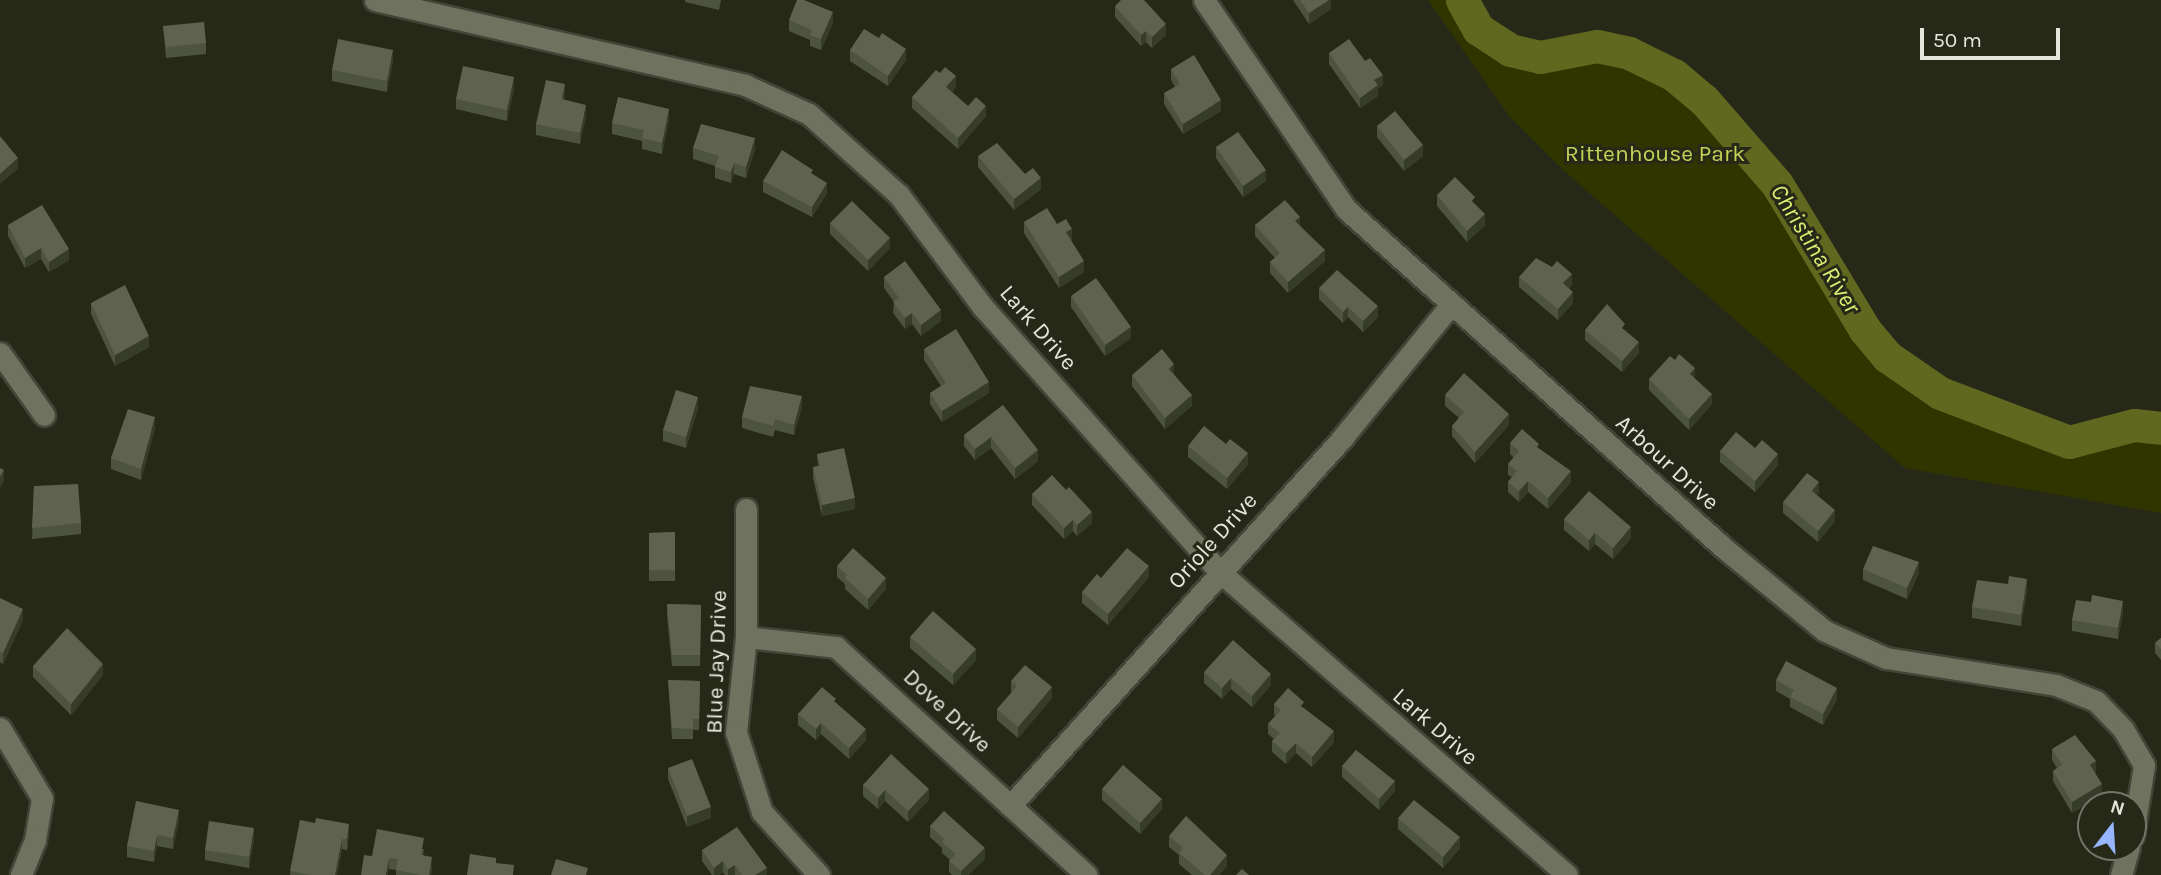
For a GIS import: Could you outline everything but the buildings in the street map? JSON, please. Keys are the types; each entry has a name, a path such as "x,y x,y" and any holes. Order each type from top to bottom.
{"street":[{"name":"Lark Drive","path":"374,0 450,8 745,85 809,114 899,195 982,306 1220,573 1567,875"},
{"name":"Arbour Drive","path":"1204,0 1346,209 1450,306 1725,549 1825,631 1886,658 2056,685 2096,701 2123,729 2144,765 2140,791"},
{"name":"Oriole Drive","path":"1010,806 1343,437 1450,306"},
{"path":"0,353 44,415"},
{"name":"Blue Jay Drive","path":"746,509 746,637 736,732 762,812 819,875"},
{"name":"Dove Drive","path":"746,637 836,647 1087,875"},
{"path":"0,728 43,798 35,840 21,875"}],"green space":[{"name":"Rittenhouse Park","path":"1428,0 1462,0 1478,29 1526,56 1597,46 1629,53 1674,75 1704,100 1777,184 1865,330 1888,357 1964,404 2069,442 2134,425 2161,428 2161,513 1905,468 1562,169 1509,116"}],"waterway":[{"name":"Christina River","path":"1462,0 1478,29 1510,50 1540,57 1597,46 1629,53 1674,75 1704,100 1777,184 1865,330 1888,357 1940,393 2069,442 2134,425 2161,428"}]}
